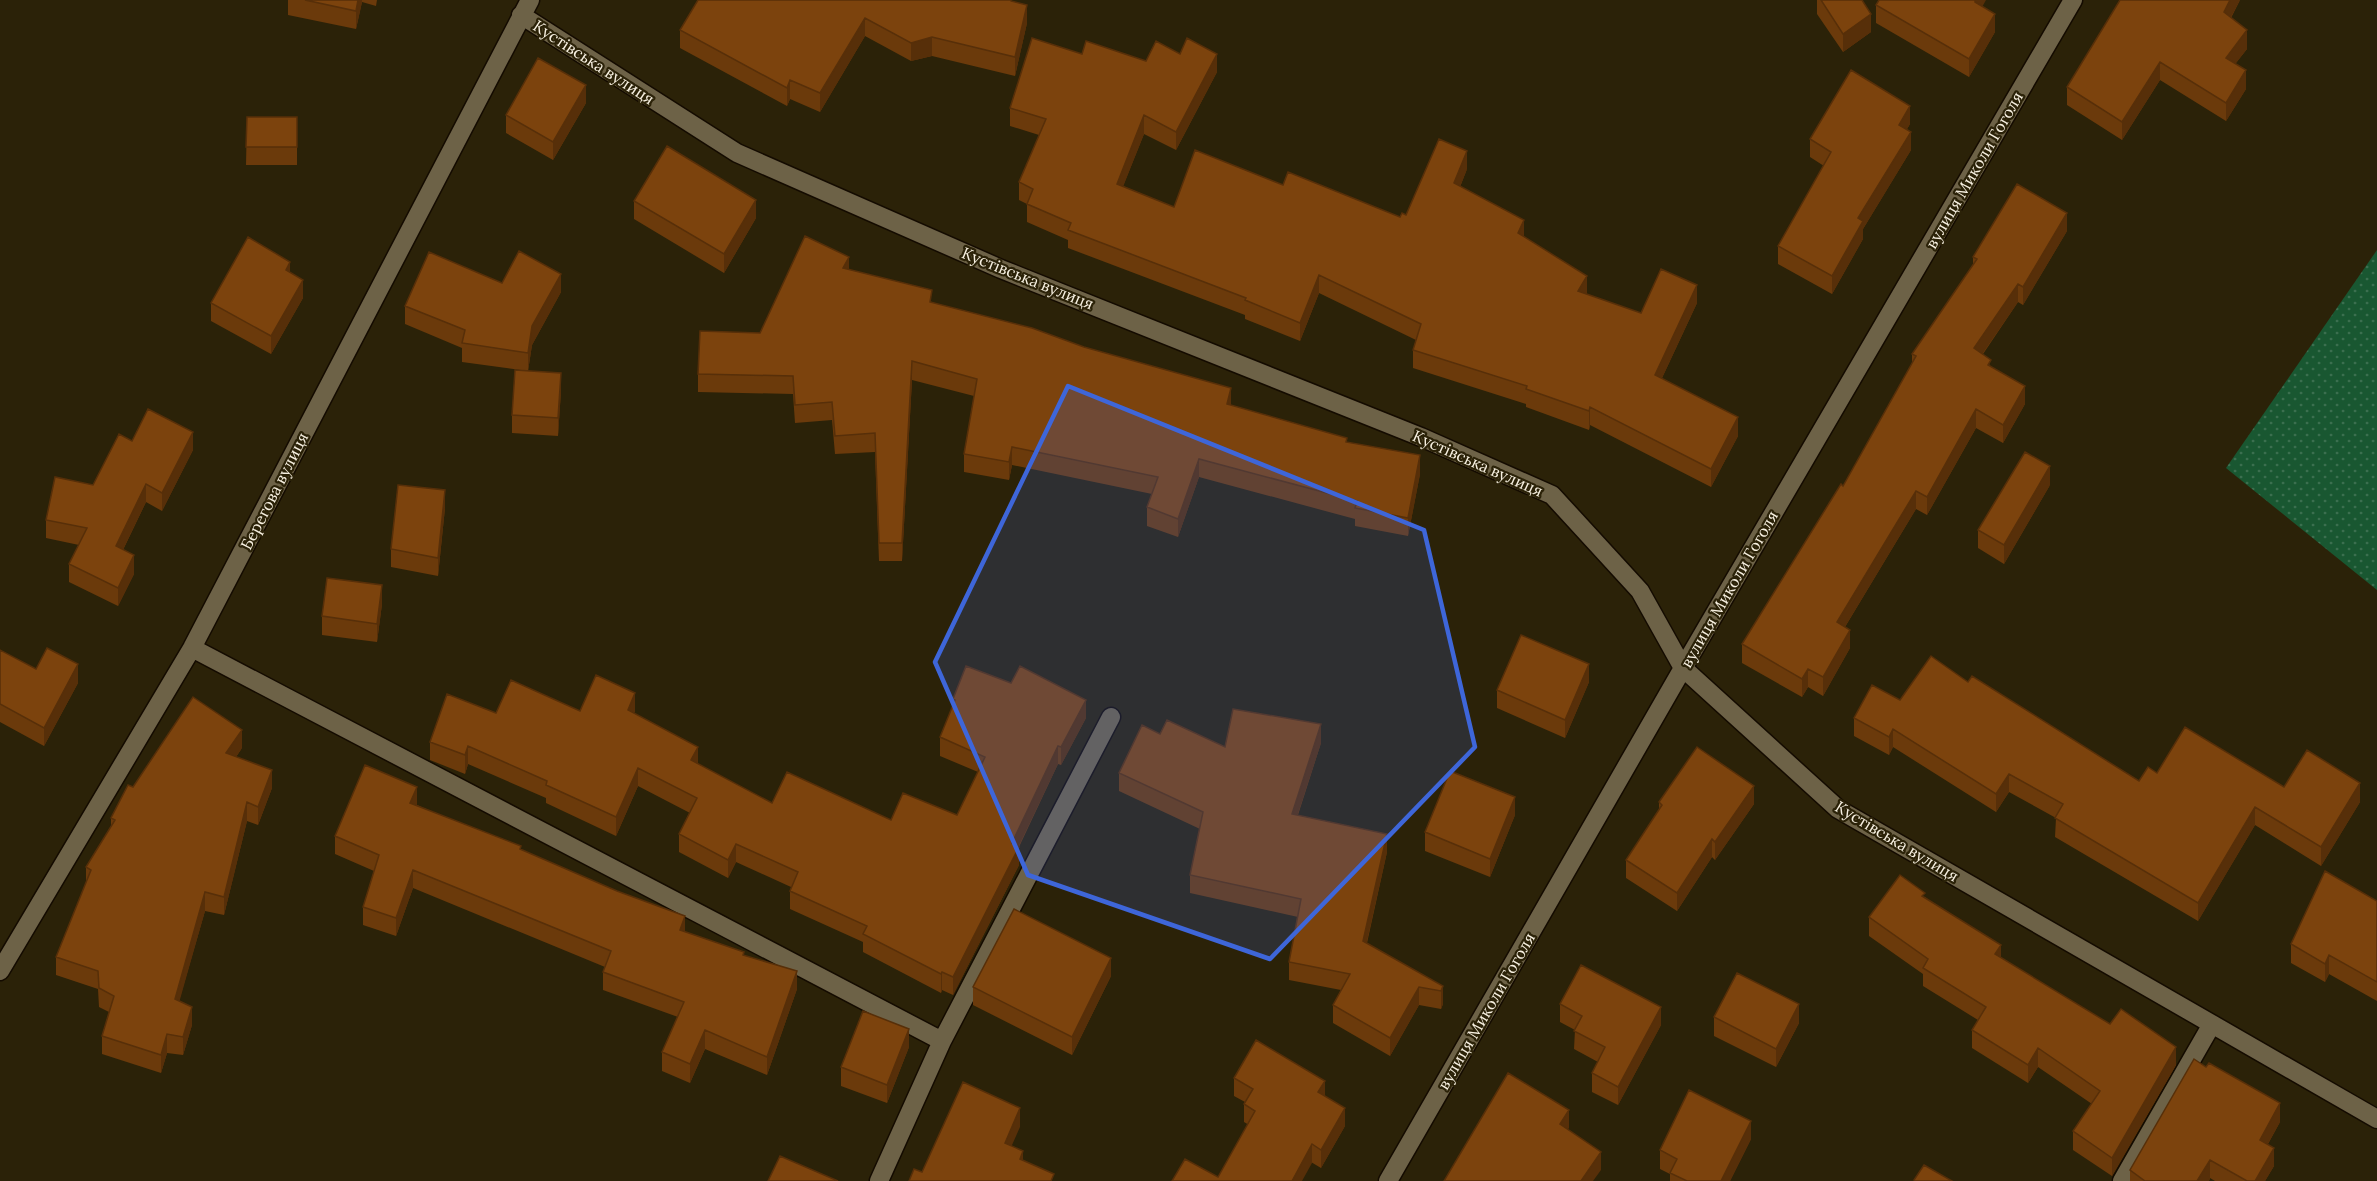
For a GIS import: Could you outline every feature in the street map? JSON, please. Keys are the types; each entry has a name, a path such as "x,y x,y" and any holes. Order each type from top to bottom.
{"street":[{"name":"вулиця Миколи Гоголя","path":"1389,1181 1683,668 2073,0"},
{"name":"Кустівська вулиця","path":"526,8 737,153 1001,269 1421,437 1552,495 1640,591 1683,668 1838,809 2377,1119"},
{"name":"Берегова вулиця","path":"0,971 192,648 526,8"},
{"path":"192,648 942,1041"},
{"path":"879,1181 942,1041 1111,717"},
{"path":"2122,1181 2212,1024"}],"highlighted area":[{"path":"1068,386 1424,530 1475,747 1270,959 1028,875 935,662"}],"green space":[{"path":"2377,250 2377,590 2226,468"}],"building":[{"path":"305,0 358,0 356,11"},
{"path":"698,0 1011,0 1027,5 1015,57 932,37 911,43 865,18 820,93 790,80 787,88 680,30"},
{"path":"1821,0 1862,0 1871,14 1843,34"},
{"path":"1879,0 1975,0 1995,14 1969,59 1876,5"},
{"path":"2120,0 2230,0 2224,12 2247,30 2226,58 2246,70 2226,103 2160,62 2122,122 2067,87"},
{"path":"1032,38 1082,54 1086,41 1146,61 1156,41 1180,54 1187,38 1217,54 1176,132 1144,115 1117,184 1174,207 1195,150 1283,185 1288,172 1400,217 1402,213 1406,215 1439,139 1467,151 1454,183 1524,220 1518,233 1587,276 1578,291 1641,313 1661,269 1697,285 1655,375 1738,417 1711,469 1590,407 1589,411 1526,389 1527,386 1413,350 1421,324 1319,275 1300,323 1245,300 1246,298 1068,230 1071,223 1027,204 1033,189 1019,182 1046,119 1010,108"},
{"path":"538,58 586,85 553,142 506,115"},
{"path":"1851,70 1910,106 1899,125 1911,132 1858,218 1863,221 1832,276 1778,246 1831,152 1810,139"},
{"path":"247,117 297,117 297,147 246,147"},
{"path":"667,146 756,200 724,254 634,201"},
{"path":"2017,184 2067,213 2023,287 2018,284 1974,348 1991,360 1988,365 2025,386 2003,425 1976,409 1927,497 1916,491 1837,622 1850,630 1823,677 1808,669 1802,679 1742,644 1841,484 1843,486 1916,356 1912,354 1977,259 1973,257"},
{"path":"805,236 849,257 843,268 932,290 930,302 1032,328 1084,347 1231,388 1227,404 1347,438 1346,442 1420,455 1408,518 1355,508 1357,501 1199,459 1178,519 1147,507 1158,477 1012,447 1009,462 964,454 977,379 912,361 902,543 879,543 875,433 835,436 832,402 795,405 793,376 698,374 700,331 760,333"},
{"path":"248,237 290,262 286,270 303,280 271,336 211,303"},
{"path":"519,251 561,274 532,326 528,353 462,343 465,330 405,306 429,252 502,283"},
{"path":"515,370 561,373 558,418 512,415"},
{"path":"148,409 193,432 162,493 146,484 116,546 134,555 118,588 69,564 87,528 46,520 55,477 93,485 119,434 132,441"},
{"path":"2025,452 2050,466 2004,545 1978,530"},
{"path":"398,485 445,490 438,558 391,549"},
{"path":"327,578 382,585 377,624 322,616"},
{"path":"1521,635 1589,664 1565,720 1497,690"},
{"path":"47,648 78,664 44,728 0,704 0,650 36,669"},
{"path":"1931,656 1968,682 1972,676 2139,781 2148,767 2157,773 2185,727 2284,787 2307,750 2360,783 2321,847 2255,807 2198,903 2055,818 2063,804 2009,774 1996,794 1893,729 1889,737 1854,718 1872,685 1900,700"},
{"path":"966,666 1011,683 1020,666 1086,700 1061,747 1058,746 1012,843 1019,847 953,977 942,972 941,974 863,934 867,926 790,891 798,872 736,844 728,860 679,834 697,798 638,768 616,817 546,785 547,781 468,746 465,755 430,742 447,694 496,713 511,680 580,711 596,675 635,693 628,710 698,747 691,760 772,803 787,772 891,820 903,793 957,815 985,757 940,737"},
{"path":"193,697 242,730 226,753 272,770 258,807 247,802 224,897 205,892 175,999 192,1007 183,1037 167,1034 161,1055 102,1036 114,996 99,988 98,971 56,957 91,870 86,867 115,820 111,818 128,785 133,787"},
{"path":"1233,709 1321,724 1292,814 1387,834 1363,941 1443,986 1441,991 1419,987 1390,1038 1333,1005 1350,974 1289,962 1301,899 1190,875 1203,812 1119,773 1142,725 1160,734 1167,720 1225,747"},
{"path":"1697,747 1754,786 1715,842 1712,839 1677,893 1626,860 1662,805 1659,802"},
{"path":"365,765 417,787 410,803 521,846 520,849 617,891 685,916 680,930 744,952 743,955 797,971 767,1057 705,1030 690,1064 662,1052 684,1002 603,972 611,951 413,870 396,918 363,907 379,855 335,836"},
{"path":"1450,771 1515,797 1490,859 1425,832"},
{"path":"2325,871 2377,901 2377,982 2329,955 2325,964 2291,944"},
{"path":"1900,875 1925,893 1922,896 2001,945 1995,954 2110,1024 2121,1009 2176,1047 2112,1158 2073,1131 2100,1091 2038,1048 2028,1065 1972,1030 1986,1007 1923,968 1928,959 1869,917"},
{"path":"1014,909 1111,958 1072,1037 973,987"},
{"path":"1581,965 1661,1007 1618,1087 1592,1073 1605,1047 1574,1031 1582,1016 1560,1004"},
{"path":"1737,973 1799,1004 1776,1049 1714,1017"},
{"path":"863,1011 909,1029 887,1085 841,1067"},
{"path":"1256,1040 1325,1081 1318,1092 1345,1108 1321,1150 1312,1144 1292,1181 1172,1181 1185,1159 1218,1177 1255,1111 1244,1104 1253,1089 1234,1078"},
{"path":"2194,1059 2206,1067 2209,1063 2280,1103 2260,1140 2274,1148 2255,1181 2247,1181 2210,1160 2197,1181 2145,1181 2130,1170"},
{"path":"1508,1073 1569,1110 1560,1124 1601,1152 1581,1181 1444,1181"},
{"path":"963,1082 1020,1108 1005,1143 1023,1151 1020,1159 1054,1174 1051,1181 909,1181 914,1169 922,1172"},
{"path":"1689,1090 1751,1121 1721,1181 1687,1181 1670,1173 1677,1159 1660,1150"},
{"path":"780,1156 838,1181 768,1181"},
{"path":"1924,1165 1952,1181 1915,1181"}]}
